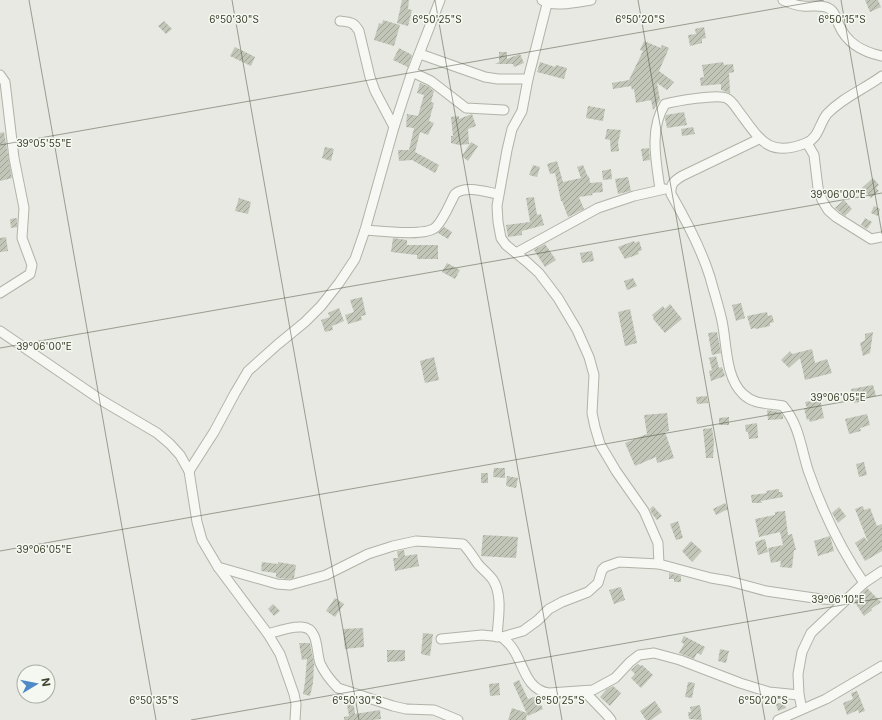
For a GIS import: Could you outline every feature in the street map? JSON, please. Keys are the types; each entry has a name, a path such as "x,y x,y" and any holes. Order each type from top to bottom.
{"street":[{"path":"189,471 214,432 248,371 305,322 321,306 340,283 354,259 365,230 394,126 412,72 440,0"},
{"path":"591,0 556,4 545,2 522,111 512,129 504,173 498,194 498,222 501,238 506,245 539,273 558,298 577,330 589,357 594,375 592,413 600,444 616,471 644,511 658,543 659,564"},
{"path":"783,0 794,5 823,6 829,8 834,13 845,36 856,47 882,56"},
{"path":"340,21 349,22 356,25 375,91 394,126"},
{"path":"420,54 485,77 498,79 528,79"},
{"path":"412,72 431,81 466,108 504,110"},
{"path":"0,75 5,82 14,158 24,208 22,238 32,265 30,274 0,293"},
{"path":"660,189 656,160 655,135 660,113 665,104 717,96 726,98 734,104 759,139 772,148 780,149 807,143 814,139 826,116 839,102 868,86 882,76"},
{"path":"759,139 682,176 672,183 670,188 671,194 693,236 709,276 723,323 725,345 730,370 736,386 743,395 756,402 783,406 789,413 796,426 808,470 835,537 849,562 864,583"},
{"path":"807,143 814,155 818,188 822,200 828,210 836,217 871,238 882,237"},
{"path":"516,253 598,208 660,189 670,188"},
{"path":"365,230 425,232 432,230 437,226 455,194 459,191 466,190 498,194"},
{"path":"0,331 101,400 157,434 170,444 180,455 189,471 197,522 202,540 218,567 268,634 280,654 292,685 296,704 295,720"},
{"path":"218,567 277,584 290,585 326,575 368,554 393,546 416,541 463,544 470,551 482,569 492,579 497,588 500,637 514,649 526,677 532,685 542,692 548,694 593,690 615,678 639,655 654,653 680,660 740,683 769,692 798,695"},
{"path":"441,638 476,635 500,637 523,631 538,620 549,609 562,602 588,592 598,583 602,570 605,566 619,562 659,564 766,591 821,599 846,600"},
{"path":"802,709 798,695 798,674 802,652 811,633 864,583 882,570"},
{"path":"268,634 295,628 303,627 308,629 313,634 323,669 338,688 406,709 434,710 458,720"},
{"path":"778,720 791,717 802,709 826,699 882,666"},
{"path":"584,691 611,720"}],"building":[{"path":"402,0 409,0 408,9 412,10 408,26 397,23"},
{"path":"865,0 878,0 881,7 870,12"},
{"path":"383,20 400,25 394,46 374,40 379,23 382,24"},
{"path":"164,21 172,29 166,34 158,26"},
{"path":"704,27 706,38 702,39 702,43 690,46 688,35 696,34 695,29"},
{"path":"644,41 661,48 662,45 669,48 659,71 674,82 667,90 657,83 660,100 653,110 651,100 636,103 634,89 632,90 631,86 613,89 612,83 629,80 643,51 640,50"},
{"path":"235,47 255,57 251,66 230,56"},
{"path":"399,48 412,55 408,67 393,60"},
{"path":"499,52 507,52 507,59 520,54 524,63 514,67 513,64 495,64 499,62"},
{"path":"540,62 555,67 556,65 567,68 564,79 537,72"},
{"path":"723,62 724,65 733,64 734,72 729,73 730,93 721,90 721,84 701,86 700,78 704,77 702,65"},
{"path":"420,83 428,86 434,91 431,102 434,103 429,121 434,123 428,135 420,132 415,152 439,165 435,173 412,160 399,161 398,150 409,150 414,128 406,127 407,114 418,116 424,95 417,93"},
{"path":"588,106 605,109 603,121 586,118"},
{"path":"684,112 687,125 667,128 665,118 666,115"},
{"path":"472,114 476,126 468,129 469,144 459,145 451,143 451,136 453,136 451,117 459,116 459,119"},
{"path":"693,127 695,134 682,136 681,129"},
{"path":"607,129 621,130 618,143 619,151 611,152 610,140 605,139"},
{"path":"4,132 12,178 0,181 0,133"},
{"path":"471,142 478,146 468,161 462,156"},
{"path":"325,147 334,149 331,161 322,158"},
{"path":"649,148 650,160 643,161 641,149"},
{"path":"557,161 563,182 581,178 577,167 583,165 588,177 589,176 590,183 602,182 603,192 592,193 593,195 579,197 584,209 568,217 561,201 555,173 550,174 547,164"},
{"path":"533,165 540,167 537,177 529,175"},
{"path":"611,169 612,179 603,180 602,171"},
{"path":"628,177 631,191 618,194 615,179"},
{"path":"873,178 879,185 876,188 879,191 871,198 862,188"},
{"path":"534,197 537,215 541,214 544,225 522,231 522,235 508,237 506,225 530,222 526,198"},
{"path":"239,198 251,202 248,214 235,211"},
{"path":"844,200 852,209 845,216 835,208"},
{"path":"874,206 880,209 878,216 871,213"},
{"path":"17,218 17,227 11,228 10,219"},
{"path":"865,218 872,222 867,229 861,225"},
{"path":"444,227 452,232 448,239 438,233"},
{"path":"6,237 8,251 0,252 0,238"},
{"path":"393,238 407,240 407,245 438,245 438,259 417,259 417,255 391,252"},
{"path":"634,241 635,243 639,241 642,250 638,252 639,254 625,259 618,247"},
{"path":"545,244 556,260 545,267 534,250"},
{"path":"592,251 594,261 582,263 580,253"},
{"path":"447,263 460,270 455,279 442,272"},
{"path":"633,278 637,286 627,290 624,281"},
{"path":"362,297 366,315 361,316 362,320 348,324 345,315 354,312 350,300"},
{"path":"741,303 745,318 736,321 732,305"},
{"path":"670,304 682,319 665,333 653,319 654,318 652,315 663,306 665,309"},
{"path":"339,308 344,321 332,326 333,330 325,332 321,320 330,317 328,313"},
{"path":"630,309 637,343 625,346 618,312"},
{"path":"767,312 768,316 772,315 774,322 770,323 770,326 751,329 747,316"},
{"path":"717,332 721,353 712,355 708,333"},
{"path":"873,332 870,353 863,356 860,343 865,340 865,334"},
{"path":"812,349 815,363 827,359 832,373 805,380 800,358 789,368 781,360 790,351 792,354"},
{"path":"716,356 719,368 722,367 725,376 711,381 709,371 712,370 709,358"},
{"path":"434,357 439,380 425,383 420,361"},
{"path":"873,385 876,396 854,403 851,389"},
{"path":"707,396 708,403 697,404 696,397"},
{"path":"820,399 824,418 810,422 809,419 807,420 804,408 807,408 805,402"},
{"path":"767,410 780,412 783,419 768,420"},
{"path":"667,413 669,431 665,432 674,458 657,463 656,457 635,466 625,443 647,434 644,415"},
{"path":"867,414 870,425 860,428 861,431 849,434 845,419"},
{"path":"729,417 729,425 719,425 719,418"},
{"path":"757,423 758,438 749,439 745,425"},
{"path":"712,428 714,441 713,458 706,458 703,429"},
{"path":"864,462 867,475 859,477 856,464"},
{"path":"494,468 505,468 505,478 493,477"},
{"path":"481,473 488,473 488,483 481,483"},
{"path":"507,476 518,478 516,488 506,486"},
{"path":"779,489 779,492 782,492 783,497 761,501 762,503 752,503 751,495 767,493 766,491"},
{"path":"725,503 728,509 716,515 713,509"},
{"path":"653,506 662,516 657,520 650,509"},
{"path":"863,506 864,510 870,508 877,526 882,524 882,551 865,561 855,543 864,537 868,542 855,509"},
{"path":"839,507 846,516 838,523 832,513"},
{"path":"785,511 788,535 792,534 796,550 794,550 792,568 780,567 781,561 771,563 768,548 783,545 780,532 759,537 755,519 775,515 775,512"},
{"path":"678,521 683,538 676,540 670,524"},
{"path":"483,535 518,537 516,558 481,556"},
{"path":"830,536 834,551 818,556 814,541"},
{"path":"765,539 768,552 758,555 755,542"},
{"path":"691,541 702,551 692,562 682,551"},
{"path":"404,550 405,556 417,554 419,566 395,571 393,558 398,558 397,551"},
{"path":"262,562 278,564 278,562 296,565 294,578 278,578 276,577 276,573 261,571"},
{"path":"669,573 681,576 681,582 674,582 674,579 669,579"},
{"path":"621,587 625,600 614,604 609,590"},
{"path":"867,588 881,602 864,616 854,601"},
{"path":"335,598 344,604 335,617 326,611"},
{"path":"273,604 280,611 274,616 268,609"},
{"path":"363,628 364,647 345,649 343,629"},
{"path":"423,633 433,634 430,656 421,654"},
{"path":"684,636 705,647 701,655 697,653 694,659 679,653 684,644 681,642"},
{"path":"299,643 310,643 314,664 313,683 310,696 303,694 307,659 302,660"},
{"path":"720,649 729,651 726,663 718,661"},
{"path":"387,650 405,650 405,661 387,662"},
{"path":"638,664 641,666 642,665 653,675 641,688 631,678 635,674 631,670"},
{"path":"519,680 528,699 537,696 543,709 528,716 513,683"},
{"path":"688,682 695,683 692,698 685,697"},
{"path":"499,683 500,695 490,696 489,684"},
{"path":"613,686 621,693 610,706 600,697 607,689"},
{"path":"857,691 865,711 859,713 858,710 847,715 843,703 853,699 851,693"},
{"path":"343,696 353,699 355,714 380,710 381,719 344,720 344,717 349,716 347,705 345,705"},
{"path":"655,701 662,712 651,720 646,720 640,711"},
{"path":"784,702 786,708 778,711 776,704"},
{"path":"700,705 702,720 689,719 688,712 691,712 690,707"},
{"path":"512,708 527,713 526,720 508,720"}]}
